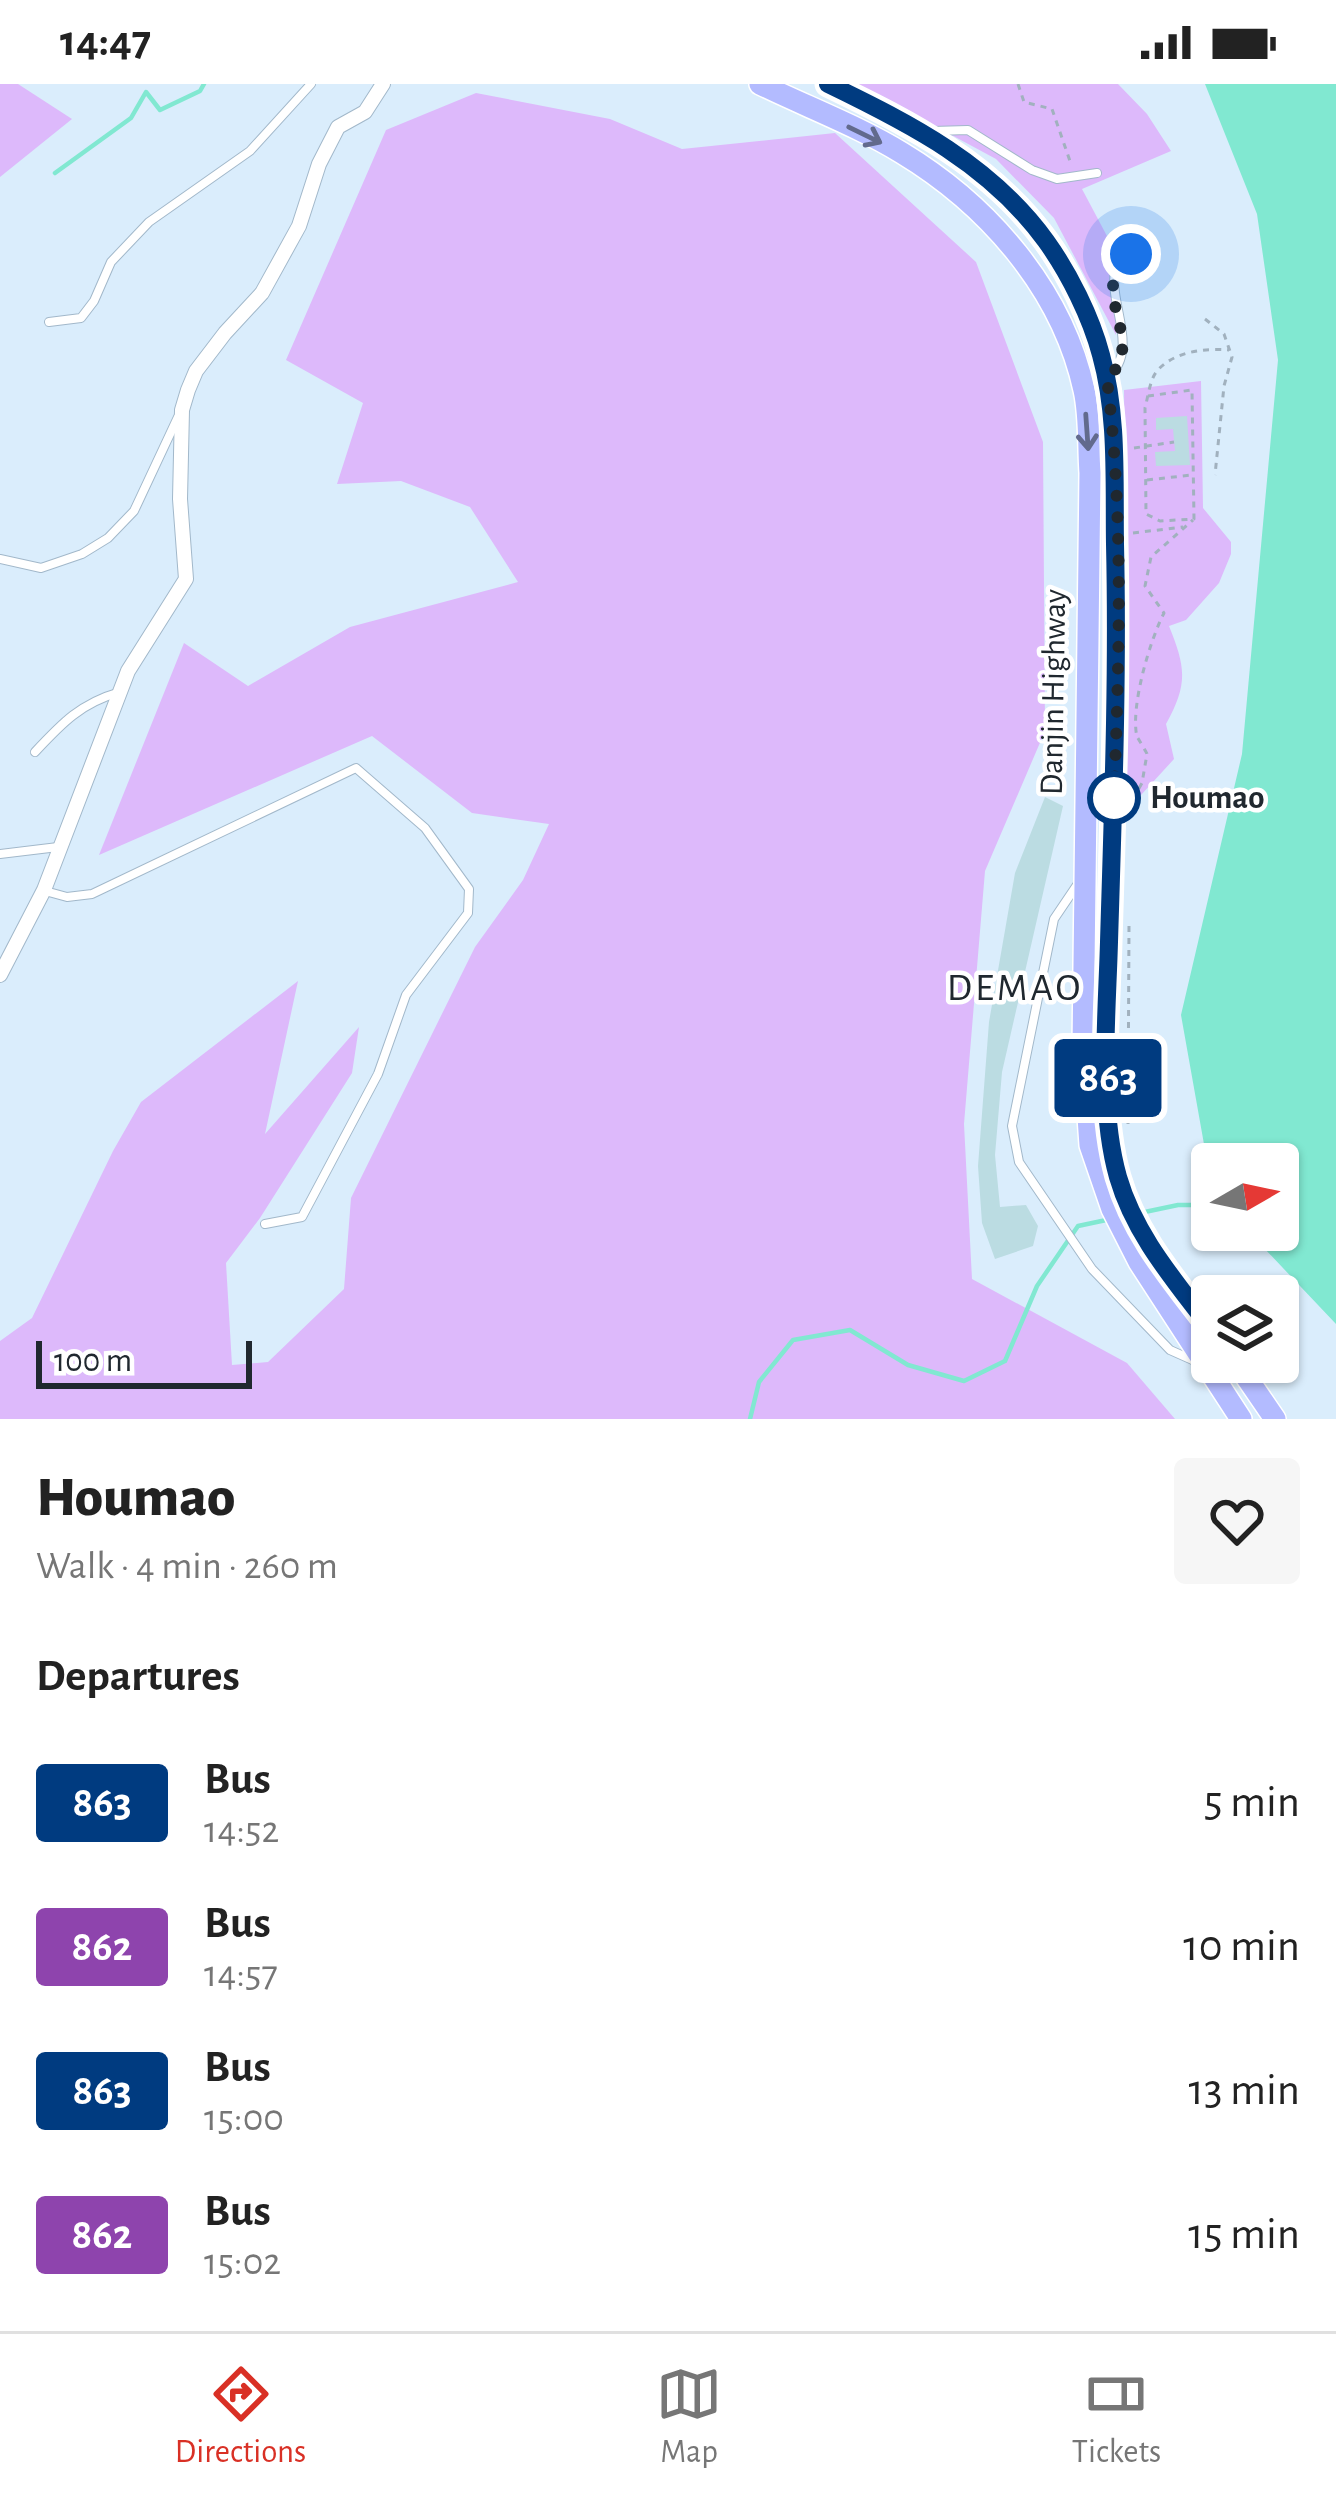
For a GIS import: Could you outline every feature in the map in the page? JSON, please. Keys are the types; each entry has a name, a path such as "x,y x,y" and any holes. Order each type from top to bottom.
{"main road":[{"name":"Danjin Highway","path":"760,84 901,153 980,209 1025,264 1063,327 1084,391 1090,473 1083,1048 1089,1125 1100,1178 1191,1337"},
{"name":"Danjin Highway","path":"828,84 924,132 969,162 1007,196 1047,242 1100,349 1113,428 1113,865 1106,1044 1120,1207"},
{"name":"Danjin Highway","path":"1132,1231 1191,1304"},
{"name":"Danjin Highway","path":"1218,1383 1241,1419"},
{"path":"1250,1383 1275,1419"}],"street":[{"path":"0,975 44,890 128,671 186,579 180,499 182,410 196,370 272,276 299,226 319,164 338,127 365,112 383,84"}],"lane":[{"path":"49,322 81,318 111,262 149,222 250,152 311,84"},
{"path":"924,132 968,130 1032,170 1057,179 1097,173"},
{"path":"1107,379 1118,368 1123,349 1115,271 1131,254"},
{"path":"0,559 41,568 82,554 108,538 134,511 182,410"},
{"path":"35,752 71,713 92,700 121,692"},
{"path":"44,890 68,897 92,894 356,768 425,828 469,889 468,913 406,995 379,1074 302,1216 265,1224"},
{"path":"0,854 61,846"},
{"path":"1113,865 1084,874 1054,919 1012,1126 1019,1162 1092,1269 1170,1350 1191,1359"}],"path":[{"path":"1018,84 1024,102 1052,109 1076,176"},
{"path":"1205,319 1224,334 1232,357 1224,386 1215,475"},
{"path":"1194,519 1160,521 1146,514 1148,396 1156,372 1176,358 1206,348 1229,350"},
{"path":"1148,396 1192,390 1194,519"},
{"path":"1130,449 1174,442"},
{"path":"1146,480 1193,475"},
{"path":"1127,809 1142,783 1147,754 1137,737 1138,710 1148,653 1164,613 1145,586 1151,557 1194,519"},
{"path":"1131,533 1184,527"}],"shaded area":[{"path":"0,84 18,84 72,119 0,177"},
{"path":"857,84 1118,84 1147,114 1171,151 1082,189 1116,253 1116,335 1054,218 996,159"},
{"path":"1205,84 1336,84 1336,1324 1299,1285 1299,1275 1290,1275 1267,1251 1299,1251 1299,1143 1204,1143 1181,1015 1242,754 1278,360 1257,214"},
{"path":"476,93 610,119 682,149 835,133 976,262 1043,442 1045,731 985,871 964,1124 972,1279 1127,1363 1175,1419 0,1419 0,1341 32,1318 141,1102 298,981 265,1134 359,1027 352,1073 226,1263 232,1365 268,1362 344,1289 351,1198 475,947 523,880 549,824 472,813 372,736 99,855 184,643 248,686 350,627 518,582 470,507 401,481 337,484 363,403 286,360 386,130"},
{"path":"1201,381 1203,508 1231,542 1231,554 1219,583 1186,620 1169,626 1182,676 1166,724 1174,759 1141,795 1127,799 1124,390"}],"building":[{"path":"1187,416 1190,465 1156,466 1155,452 1175,451 1173,429 1156,430 1156,418"},
{"path":"1045,797 1063,806 1002,1072 995,1155 1000,1207 1026,1205 1038,1226 1033,1246 995,1259 982,1223 978,1166 989,1022 1015,873"}],"waterway":[{"path":"55,173 131,118 146,92 160,110 200,91 204,84"},
{"path":"1140,1213 1191,1205"},
{"path":"750,1419 759,1382 793,1340 850,1330 908,1365 964,1381 1005,1361 1037,1286 1078,1226 1111,1219"}],"bus line":[{"name":"863","path":"828,84 924,132 969,162 1007,196 1047,242 1100,349 1113,428 1117,618 1106,1044 1112,1144 1128,1206 1151,1249 1191,1302"}],"place":[{"name":"Houmao","path":"1114,798"}],"district":[{"name":"DEMAO","path":"1015,988"}],"route":[{"path":"1114,798 1117,618 1113,428 1107,379 1118,368 1123,349 1115,271 1131,254"}]}
